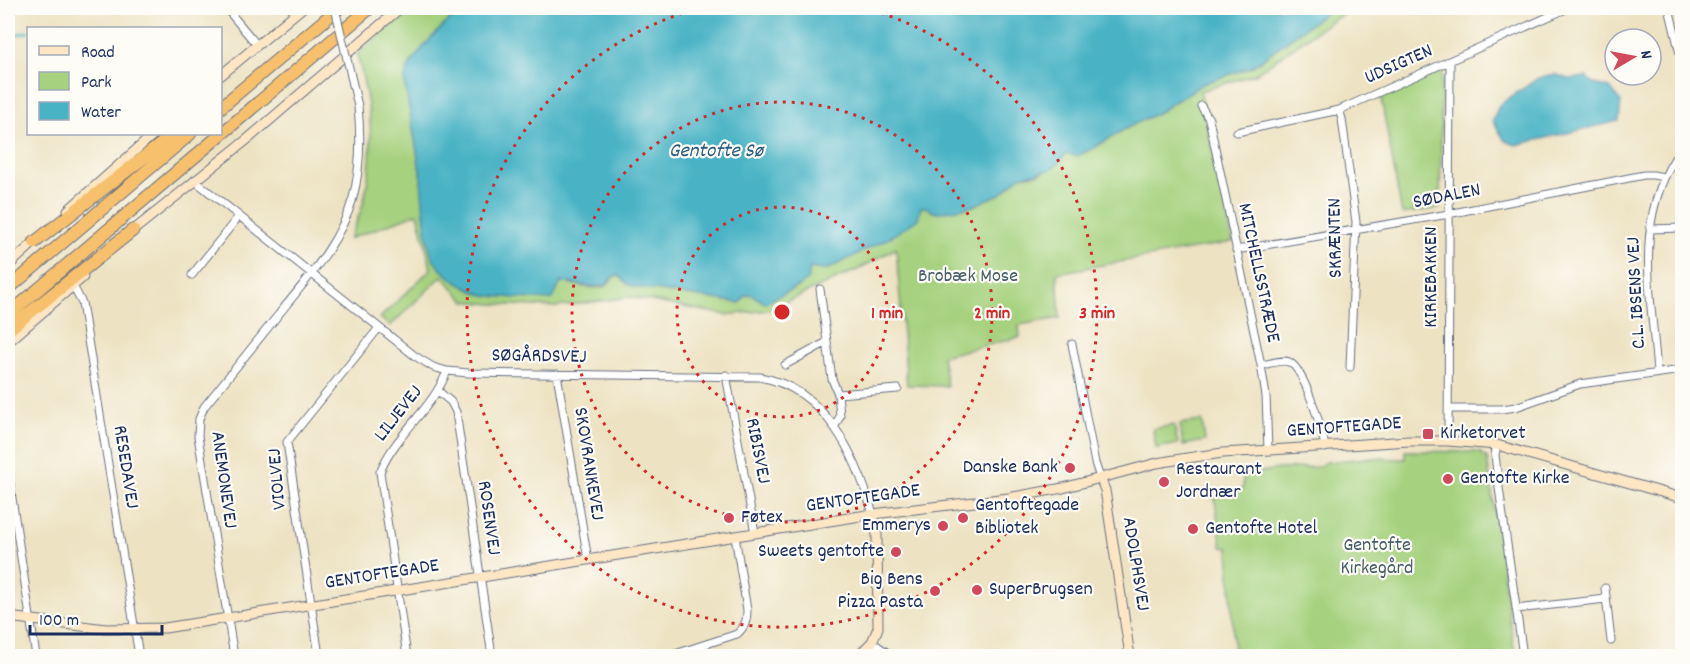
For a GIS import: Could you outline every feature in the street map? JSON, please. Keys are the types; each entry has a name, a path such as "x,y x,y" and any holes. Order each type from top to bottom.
{"highway":[{"path":"222,106 337,8"},
{"path":"222,134 370,8"},
{"path":"222,95 277,53 287,51"},
{"path":"35,242 173,135"},
{"path":"8,289 189,135"},
{"path":"8,315 220,135"},
{"path":"8,330 134,230"}],"street":[{"path":"226,8 257,45"},
{"path":"222,74 302,8"},
{"name":"ANEMONEVEJ","path":"234,657 198,436 199,419 204,407 312,274 330,248 344,222 353,198 361,136 358,106 337,8"},
{"path":"8,342 134,230 249,138 400,8"},
{"name":"UDSIGTEN","path":"1237,132 1339,111 1569,8"},
{"path":"1669,8 1683,63"},
{"name":"KIRKEBAKKEN","path":"1448,409 1450,61"},
{"name":"MITCHELLSSTRÆDE","path":"1201,106 1209,119 1261,365 1268,450"},
{"name":"SKRÆNTEN","path":"1339,111 1342,119 1355,231 1350,367"},
{"path":"8,266 153,135"},
{"name":"C.L. IBSENS VEJ","path":"1657,373 1647,247 1655,200 1664,177 1683,148"},
{"name":"SØDALEN","path":"1236,250 1448,214 1644,175 1664,177"},
{"name":"SØGÅRDSVEJ","path":"195,180 378,329 433,367 447,371 556,374 726,375 760,377 785,383 805,395 835,426 860,477 873,514"},
{"path":"192,275 239,216"},
{"path":"1650,229 1683,228"},
{"name":"RESEDAVEJ","path":"73,286 82,303 139,657"},
{"path":"820,289 832,379 838,394 840,416 835,426"},
{"name":"VIOLVEJ","path":"319,657 287,442 378,329"},
{"path":"785,364 827,342"},
{"path":"1072,344 1095,463 1100,478"},
{"path":"1261,365 1287,361 1294,366 1316,410 1325,448"},
{"path":"1448,441 1448,409 1516,407 1580,384 1683,370"},
{"name":"LILJEVEJ","path":"407,657 380,472 388,452 438,391 447,371"},
{"name":"SKOVRANKEVEJ","path":"556,374 588,560"},
{"name":"RIBISVEJ","path":"726,375 755,533"},
{"path":"838,394 898,389"},
{"name":"ROSENVEJ","path":"438,391 451,402 456,412 492,657"},
{"name":"GENTOFTEGADE","path":"8,617 106,629 165,628 873,514 1008,498 1157,463 1268,450 1448,441 1497,445 1683,498"},
{"path":"1497,445 1495,455 1498,481 1523,657"},
{"path":"8,472 36,657"},
{"name":"ADOLPHSVEJ","path":"1100,478 1105,490 1130,657"},
{"path":"858,657 872,642 878,628 877,535 873,514"},
{"path":"669,657 737,634 744,628 747,610 735,536"},
{"path":"1605,588 1611,641"},
{"path":"1516,609 1606,600"},
{"path":"872,642 892,657"}],"green space":[{"name":"Brobæk Mose","path":"412,8 466,8 451,19 425,46 411,64 406,76 405,85 420,169 428,241 436,263 479,294 554,295 561,282 597,288 607,285 618,275 629,285 635,287 740,303 745,296 751,294 765,303 801,285 811,268 825,270 830,268 921,207 940,212 973,206 1020,176 1039,174 1058,164 1066,154 1077,155 1094,148 1159,112 1202,84 1251,67 1332,8 1355,8 1331,21 1255,74 1200,91 1233,242 1057,273 1060,318 1019,325 1020,337 942,356 947,386 907,385 896,248 859,269 768,310 726,315 630,297 556,307 492,304 465,301 442,276 390,326 380,318 431,269 418,213 349,239 364,200 371,145 369,109 357,54"},
{"path":"1442,70 1440,208 1402,214 1381,98"},
{"path":"1202,421 1205,441 1183,445 1180,424"},
{"path":"1174,425 1178,444 1156,448 1153,429"},
{"name":"Gentofte Kirkegård","path":"1405,451 1479,452 1487,458 1515,656 1234,656 1229,548 1222,547 1214,494 1243,489 1243,475 1279,469 1318,467 1326,462 1367,458 1405,459"}],"water":[{"name":"Gentofte Sø","path":"466,8 1332,8 1251,67 1202,84 1159,112 1094,148 1077,156 1066,154 1049,170 1020,176 1002,193 973,206 940,212 921,207 918,219 889,238 825,270 810,268 808,279 801,285 765,303 751,294 745,296 740,303 635,287 629,285 618,275 612,277 606,285 600,286 561,282 553,299 550,300 489,296 459,284 445,274 435,262 428,244 420,171 405,78 411,64 425,46 442,27"},
{"path":"1554,74 1568,79 1586,77 1595,84 1610,88 1621,102 1619,121 1516,145 1505,141 1493,121 1499,105 1538,78"}],"waterway":[{"path":"8,36 27,32"}],"place":[{"name":"Kirketorvet","path":"1428,434"},
{"name":"Danske Bank","path":"1070,468"},
{"name":"Gentofte Kirke","path":"1448,479"},
{"name":"Restaurant Jordnær","path":"1164,482"},
{"name":"Føtex","path":"729,518"},
{"name":"Gentoftegade Bibliotek","path":"963,518"},
{"name":"Emmerys","path":"943,526"},
{"name":"Gentofte Hotel","path":"1193,529"},
{"name":"Sweets gentofte","path":"896,552"},
{"name":"SuperBrugsen","path":"977,590"},
{"name":"Big Bens Pizza Pasta","path":"935,591"}]}
